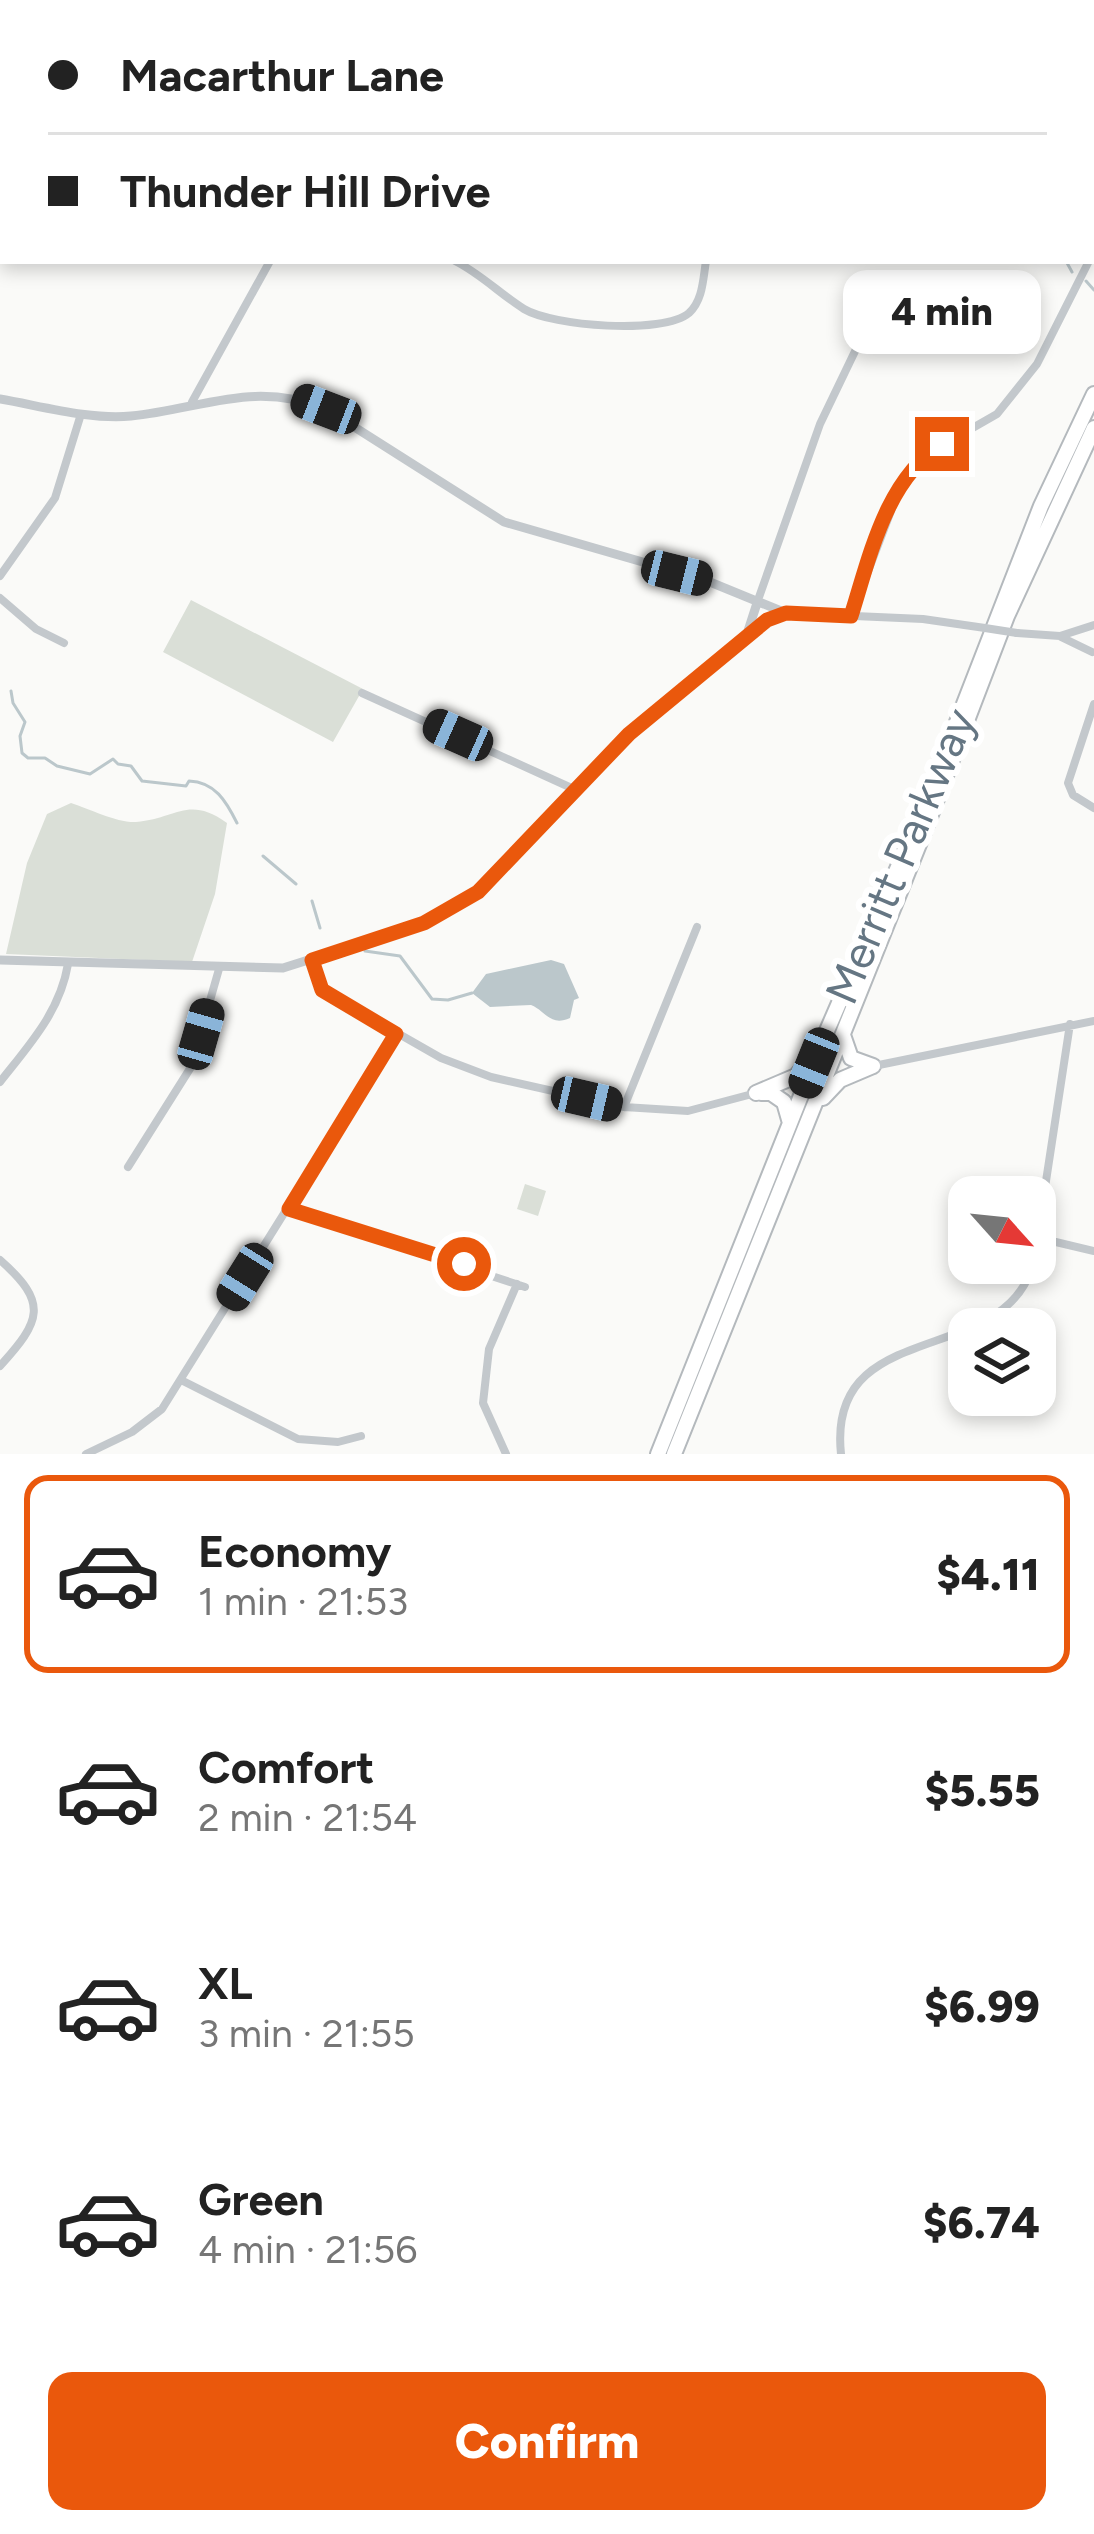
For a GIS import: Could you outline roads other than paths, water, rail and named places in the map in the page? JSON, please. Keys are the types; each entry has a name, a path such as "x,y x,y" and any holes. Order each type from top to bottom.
{"highway":[{"name":"Merritt Parkway","path":"658,1454 826,1033 924,807 1041,506 1094,394"},
{"name":"Merritt Parkway","path":"674,1454 1007,616 1094,428"},
{"path":"756,1093 796,1076 826,1033"},
{"path":"843,1035 851,1058 873,1066"},
{"path":"810,1117 839,1080 873,1066"},
{"path":"756,1093 779,1097 790,1123"}],"street":[{"path":"193,402 268,264"},
{"path":"461,264 526,310 550,318 625,325 674,322 691,311 701,296 706,264"},
{"path":"851,616 902,482 922,457 997,414 1036,364 1088,264"},
{"path":"746,636 820,424 858,345"},
{"path":"0,399 130,416 193,402 269,396 300,399 326,409 504,523 705,580 786,613 1060,636 1093,651"},
{"path":"0,576 55,498 82,412"},
{"path":"0,598 36,629 64,643"},
{"path":"0,960 283,968 424,923 463,904 502,872 629,734 746,636 786,613"},
{"path":"1060,636 1094,625"},
{"path":"362,693 576,790"},
{"path":"1094,704 1069,783 1073,795 1094,808"},
{"path":"624,1107 698,927"},
{"path":"312,960 322,990 441,1058 491,1077 624,1107 688,1111 756,1093"},
{"path":"0,1082 45,1024 64,985 68,964"},
{"path":"128,1167 191,1066 219,969"},
{"path":"873,1066 1094,1021"},
{"path":"1048,1176 1070,1024"},
{"path":"86,1454 132,1432 162,1409 396,1034"},
{"path":"289,1209 521,1285 489,1349 483,1403 506,1454"},
{"path":"1056,1242 1094,1251"},
{"path":"0,1260 24,1281 36,1313 24,1339 0,1366"},
{"path":"841,1454 840,1420 868,1371 890,1357 988,1321 1020,1294 1024,1284"},
{"path":"181,1380 298,1439 338,1442 361,1436"}],"waterway":[{"path":"1068,264 1072,272"},
{"path":"1086,281 1094,290"},
{"path":"11,691 25,722 20,736 22,753 28,758 45,758 90,774 113,759 131,766 142,781 186,786 189,781 198,782 219,794 237,823"},
{"path":"263,856 296,884"},
{"path":"312,901 320,928"},
{"path":"365,951 400,956 432,999 472,993"}]}
